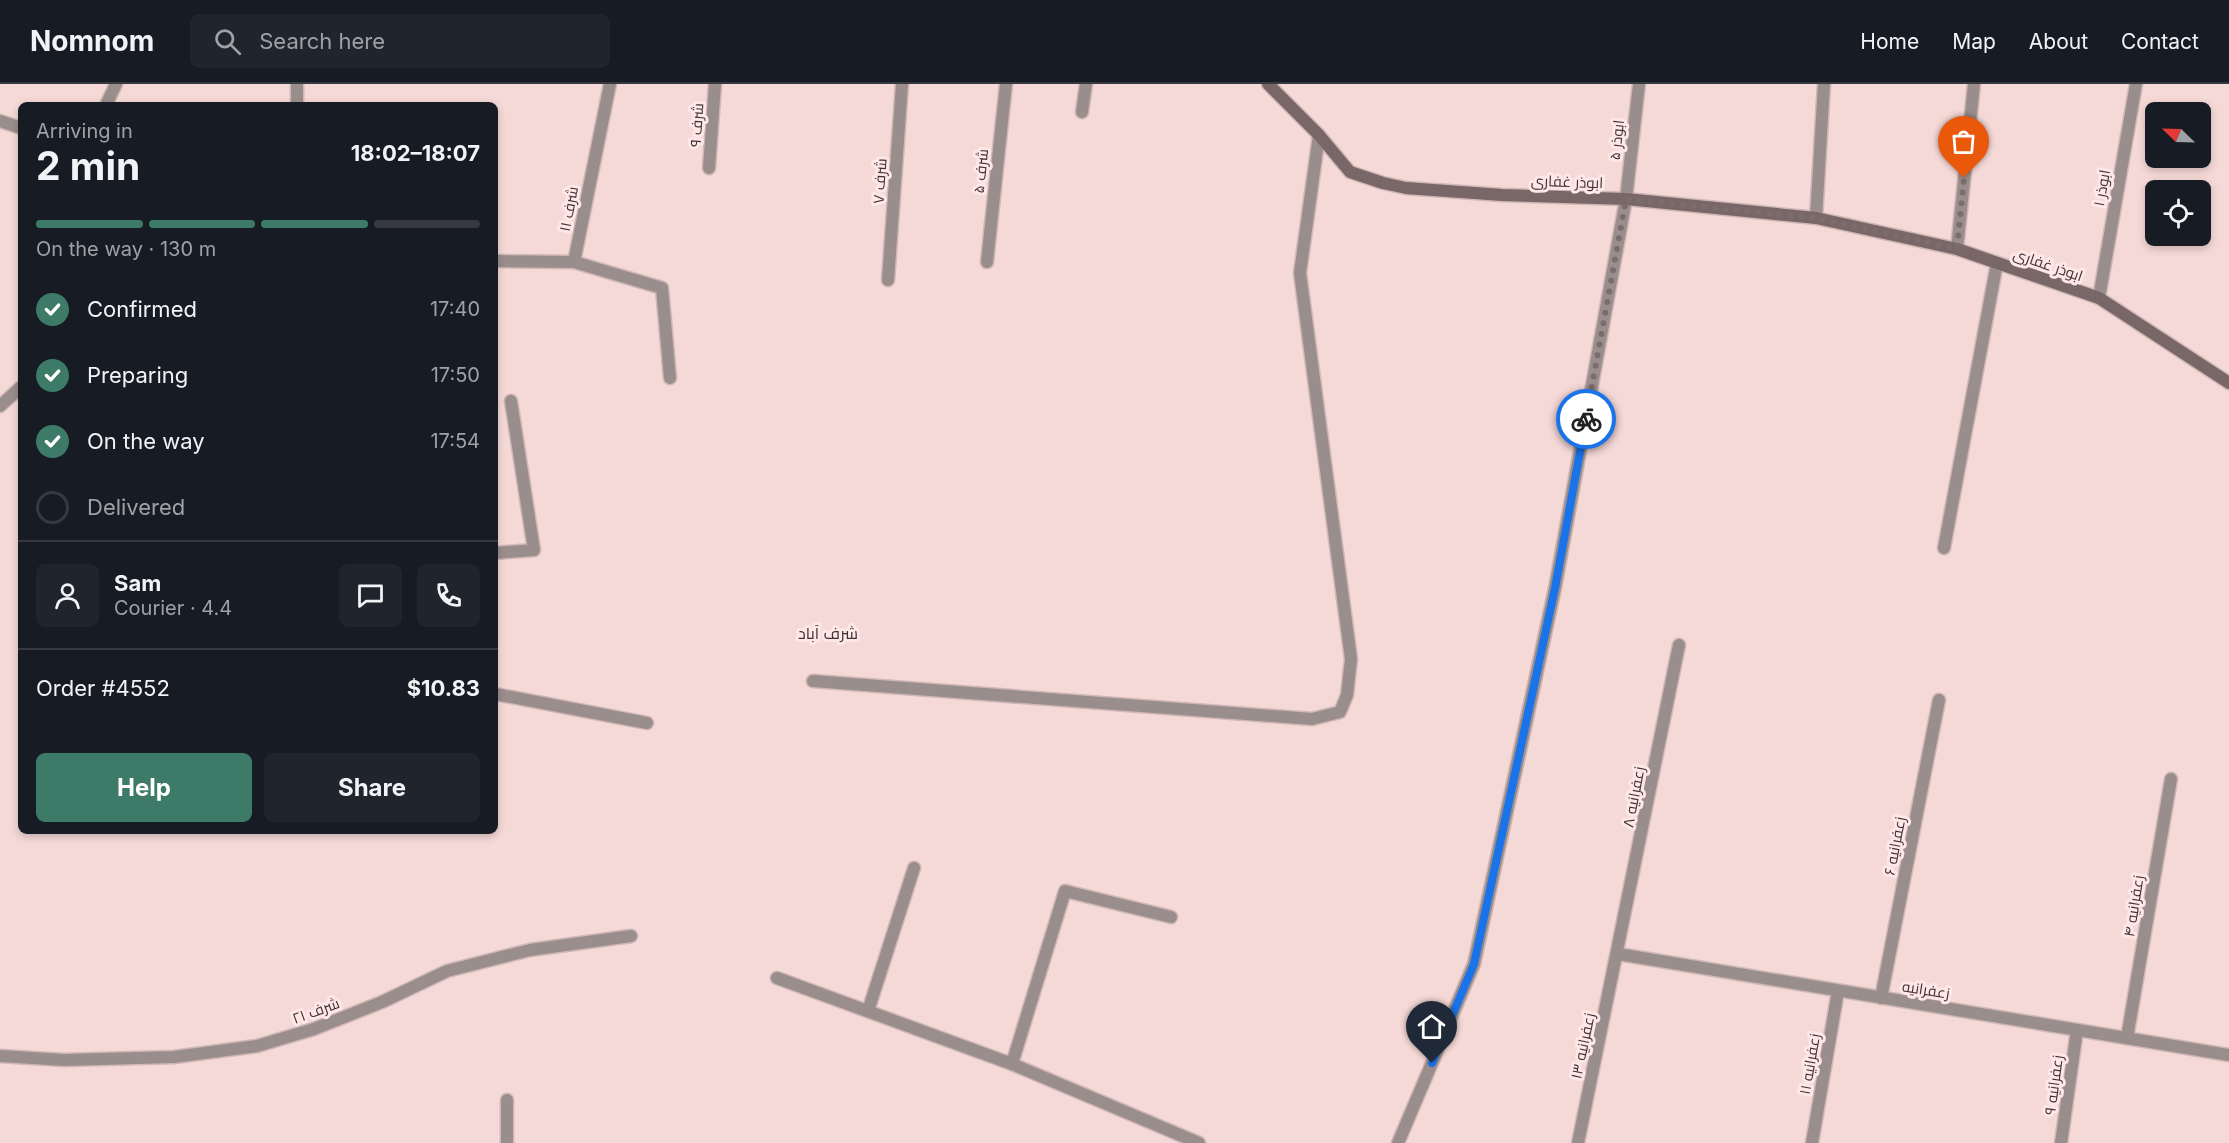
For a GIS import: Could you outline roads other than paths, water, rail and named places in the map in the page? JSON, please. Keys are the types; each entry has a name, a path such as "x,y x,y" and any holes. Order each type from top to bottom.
{"main road":[{"name":"ابوذر غفاری","path":"1268,84 1319,135 1350,172 1406,188 1502,195 1626,199 1816,218 1957,249 2099,298 2229,382"}],"street":[{"path":"107,102 116,84"},
{"path":"297,84 297,102"},
{"name":"شرف ۱۱","path":"574,262 610,84"},
{"name":"شرف ۹","path":"709,168 715,84"},
{"name":"شرف ۷","path":"888,280 902,84"},
{"name":"شرف ۵","path":"987,262 1006,84"},
{"path":"1082,112 1086,84"},
{"name":"ابوذر ۵","path":"1398,1143 1474,964 1555,588 1626,199 1639,84"},
{"path":"1816,218 1824,84"},
{"path":"1957,249 1974,84"},
{"name":"ابوذر ۱","path":"2099,298 2136,84"},
{"path":"0,121 18,127"},
{"path":"813,681 1312,719 1340,712 1347,695 1351,659 1300,273 1319,135"},
{"path":"498,261 574,262 662,288 670,378"},
{"path":"1944,548 1997,263"},
{"path":"0,406 18,391"},
{"path":"498,553 534,549 510,401"},
{"name":"زعفرانیه ۸","path":"1618,954 1679,645"},
{"path":"498,695 647,723"},
{"name":"زعفرانیه ۶","path":"1881,998 1939,700"},
{"name":"زعفرانیه ۴","path":"2127,1038 2171,779"},
{"path":"868,1011 914,868"},
{"path":"1012,1064 1065,891 1171,916"},
{"name":"شرف ۲۱","path":"0,1056 64,1060 163,1057 257,1046 314,1029 382,1002 447,971 530,950 631,936"},
{"name":"زعفرانیه","path":"1618,954 2229,1055"},
{"name":"زعفرانیه ۱۳","path":"1578,1143 1618,954"},
{"path":"777,978 1012,1064 1199,1143"},
{"name":"زعفرانیه ۱۱","path":"1812,1143 1838,991"},
{"name":"زعفرانیه ۹","path":"2061,1143 2077,1030"},
{"path":"507,1100 507,1143"}],"district":[{"name":"شرف آباد","path":"828,633"}]}
